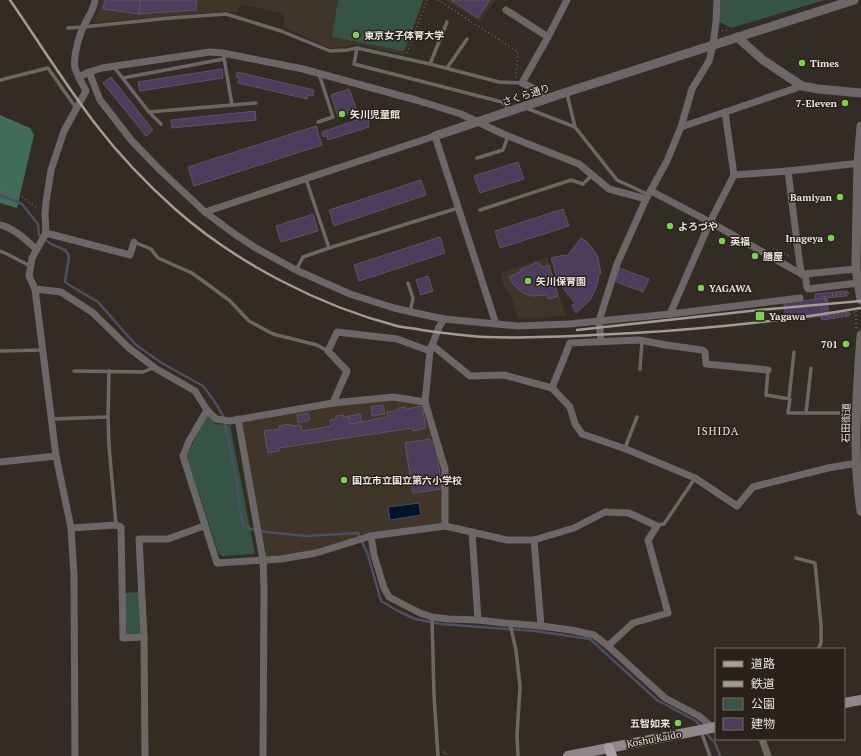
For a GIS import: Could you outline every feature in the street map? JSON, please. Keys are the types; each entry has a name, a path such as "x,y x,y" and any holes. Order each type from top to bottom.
{"main road":[{"path":"845,703 861,700"},
{"name":"Koshu Kaido","path":"568,756 610,753 710,728"}],"street":[{"path":"75,756 74,576 70,528 56,456 35,289 29,276 32,258 46,233 45,214 51,170 64,131 86,91 75,69 75,62 79,38 94,6 95,0"},
{"path":"543,101 542,92 519,83 548,36 567,0"},
{"path":"601,341 599,321 616,264 667,161 681,127 692,89 709,61 713,45 717,0"},
{"name":"さくら通り","path":"205,212 842,2 854,0"},
{"path":"506,10 548,36"},
{"path":"737,37 763,60 802,86 861,93"},
{"path":"79,77 102,68 210,52 224,56 303,69 461,114 508,136 579,164 609,189 649,195 710,222 803,274 856,269"},
{"path":"89,72 100,100 132,141 161,171 205,212 256,248 296,270 350,294 394,308 444,319 518,326 569,324 670,314 800,298"},
{"path":"681,127 802,86"},
{"path":"670,314 710,222 734,175 725,112"},
{"path":"788,171 800,266 808,289 857,293 856,269 861,126"},
{"path":"435,136 496,324"},
{"path":"734,175 860,163"},
{"path":"0,225 38,246"},
{"path":"46,233 130,255 134,242"},
{"path":"35,289 61,292 92,312 129,348 154,368 195,391 207,410 216,419 230,421 333,403 394,396 425,402"},
{"path":"444,319 439,327 431,348 425,402 445,469 445,526"},
{"path":"333,403 347,371 328,351 337,332 397,340 431,348 470,376 504,375 552,388 570,407 575,424 582,434 625,448 695,478 737,506 753,487 828,468 857,463"},
{"name":"石田街道","path":"858,335 859,394 856,412 857,463 861,510"},
{"path":"552,388 570,343 642,340 702,350 705,352 706,364 768,370"},
{"path":"207,410 189,441 183,456 217,563 281,559 316,553 368,537 445,526 507,540 534,540 574,528 605,512 629,513 656,526 648,540 668,613 633,623 608,646"},
{"path":"238,419 263,560 263,756"},
{"path":"0,462 56,456"},
{"path":"70,528 116,525 121,527 123,638 144,637"},
{"path":"146,756 144,637 140,539 168,539 204,526"},
{"path":"472,532 478,620"},
{"path":"368,537 384,588 389,597 432,618 478,620 511,627 540,626 572,630 594,635 665,698 699,716 710,728"},
{"path":"534,540 540,626"},
{"path":"762,740 768,756"}],"lane":[{"path":"68,28 226,14 281,31 330,51 357,48 447,68 499,82 519,83"},
{"path":"430,64 447,22"},
{"path":"447,68 467,39"},
{"path":"357,48 354,64 502,102 511,111"},
{"path":"123,78 224,56 232,104"},
{"path":"113,66 149,112 161,124"},
{"path":"0,80 48,68 76,108"},
{"path":"318,73 333,117 318,122"},
{"path":"567,92 575,127 617,180 649,195"},
{"path":"149,112 256,102"},
{"path":"523,107 575,127"},
{"path":"477,158 503,150 508,136"},
{"path":"480,210 571,180 583,184 592,175"},
{"path":"306,178 329,248"},
{"path":"296,270 303,257 458,208"},
{"path":"134,242 151,249 158,258 192,273 230,300 249,321 273,334 317,345 328,351"},
{"path":"0,251 30,266"},
{"path":"408,283 413,298 410,312"},
{"path":"640,369 642,340"},
{"path":"0,351 43,350"},
{"path":"794,352 788,413 856,412"},
{"path":"74,371 142,372 154,368"},
{"path":"806,413 811,368"},
{"path":"768,370 766,395 789,398"},
{"path":"109,371 109,446 116,525"},
{"path":"625,448 637,416"},
{"path":"51,419 108,417"},
{"path":"656,526 664,524 695,478"},
{"path":"796,558 815,563 821,625 821,643 818,648"},
{"path":"432,618 434,696 438,756"},
{"path":"511,627 516,650 520,687 517,735 518,756"},
{"path":"710,728 710,756"}],"path":[{"path":"405,58 426,0"},
{"path":"438,0 518,52 519,83"},
{"path":"723,30 730,30"},
{"path":"0,189 17,193 45,214"},
{"path":"772,248 792,258"},
{"path":"847,293 825,296 826,317 856,313"},
{"path":"857,293 856,313 858,335"},
{"path":"821,309 826,309"},
{"path":"852,316 856,313"}],"shaded area":[{"name":"東京女子体育大学","path":"100,0 424,0 404,55 355,44 346,47 330,48 283,27 284,14 241,4 237,13 226,11 92,23 99,8"},
{"name":"東京女子体育大学","path":"445,0 496,0 480,22"},
{"name":"矢川保育園","path":"547,257 566,316 518,318 510,292 505,289 500,273"},
{"name":"国立市立国立第六小学校","path":"393,397 425,402 445,469 445,526 371,536 316,553 263,560 256,525 245,491 238,419"}],"green space":[{"path":"338,0 423,0 404,51 332,37"},
{"path":"721,0 825,0 731,28 719,22"},
{"path":"0,115 30,128 34,135 17,208 0,203"},
{"path":"207,414 215,424 230,425 255,554 222,556 218,552 187,455"},
{"path":"139,592 140,635 127,636 125,593"}],"water":[{"path":"419,503 421,515 390,520 388,507"}],"building":[{"path":"105,0 141,0 139,14 103,9"},
{"path":"141,0 197,0 196,10 139,14"},
{"name":"東京女子体育大学","path":"451,0 490,0 478,18"},
{"path":"222,69 223,78 140,91 138,82"},
{"path":"237,72 314,90 313,96 308,95 307,99 238,83 239,78 236,77"},
{"path":"111,77 153,130 146,136 103,83"},
{"path":"349,89 356,108 347,111 348,114 338,117 331,95"},
{"path":"255,111 256,120 172,128 171,120"},
{"path":"369,116 369,127 328,140 327,136 323,137 322,132"},
{"path":"316,126 322,145 194,186 188,167"},
{"path":"518,162 524,179 480,193 474,176"},
{"path":"421,180 426,195 334,226 329,210"},
{"path":"563,209 569,226 500,248 495,231"},
{"path":"313,214 318,231 281,242 276,226"},
{"path":"440,237 445,253 359,281 354,265"},
{"path":"581,238 588,243 595,252 598,258 601,274 599,274 598,282 591,299 576,313 572,305 575,303 558,282 551,258 564,255 567,256"},
{"path":"538,262 542,267 549,265 558,296 548,299 547,295 533,296 525,294 514,285 509,277"},
{"path":"619,268 649,279 643,292 614,281"},
{"path":"428,276 433,291 421,295 416,280"},
{"path":"847,291 847,296 815,299 815,294"},
{"path":"827,298 829,315 786,321 784,303"},
{"path":"849,312 849,316 822,320 821,316"},
{"path":"383,405 385,414 372,416 371,407"},
{"path":"422,406 426,428 413,431 413,428 279,448 279,451 268,453 264,431 280,429 279,426 290,424 291,426 301,425 302,431 331,426 330,420 336,419 336,416 349,416 350,424 388,417 387,412 399,410 398,408 405,407 406,409"},
{"path":"308,413 310,420 298,423 297,415"},
{"path":"360,414 362,422 350,424 349,416"},
{"path":"430,439 431,442 435,441 442,489 413,493 405,443"}],"waterway":[{"path":"0,195 22,204 38,224 39,235 51,244 65,250 69,258 65,281 66,283 98,302 135,344 160,362 203,386 215,402 223,416 236,478 243,526 257,531 305,536 358,533 368,555 381,601 398,611 415,619 441,624 535,631 590,639 657,700 696,721 700,726"},
{"path":"705,732 715,743 720,756"}],"railway":[{"path":"10,0 63,80 97,126 124,159 144,180 199,229 225,247 280,280 338,307 400,327 486,337 579,336 692,329 787,319 861,308"},
{"path":"577,330 759,310 861,301"}],"place":[{"name":"東京女子体育大学","path":"356,35"},
{"name":"Times","path":"802,63"},
{"name":"7-Eleven","path":"845,103"},
{"name":"矢川児童館","path":"342,114"},
{"name":"Bamiyan","path":"840,197"},
{"name":"よろづや","path":"670,226"},
{"name":"Inageya","path":"831,238"},
{"name":"英福","path":"722,241"},
{"name":"膳屋","path":"755,256"},
{"name":"矢川保育園","path":"528,281"},
{"name":"YAGAWA","path":"701,288"},
{"name":"Yagawa","path":"760,316"},
{"name":"701","path":"846,344"},
{"name":"国立市立国立第六小学校","path":"344,480"},
{"name":"五智如来","path":"678,723"}],"district":[{"name":"ISHIDA","path":"718,431"}]}
